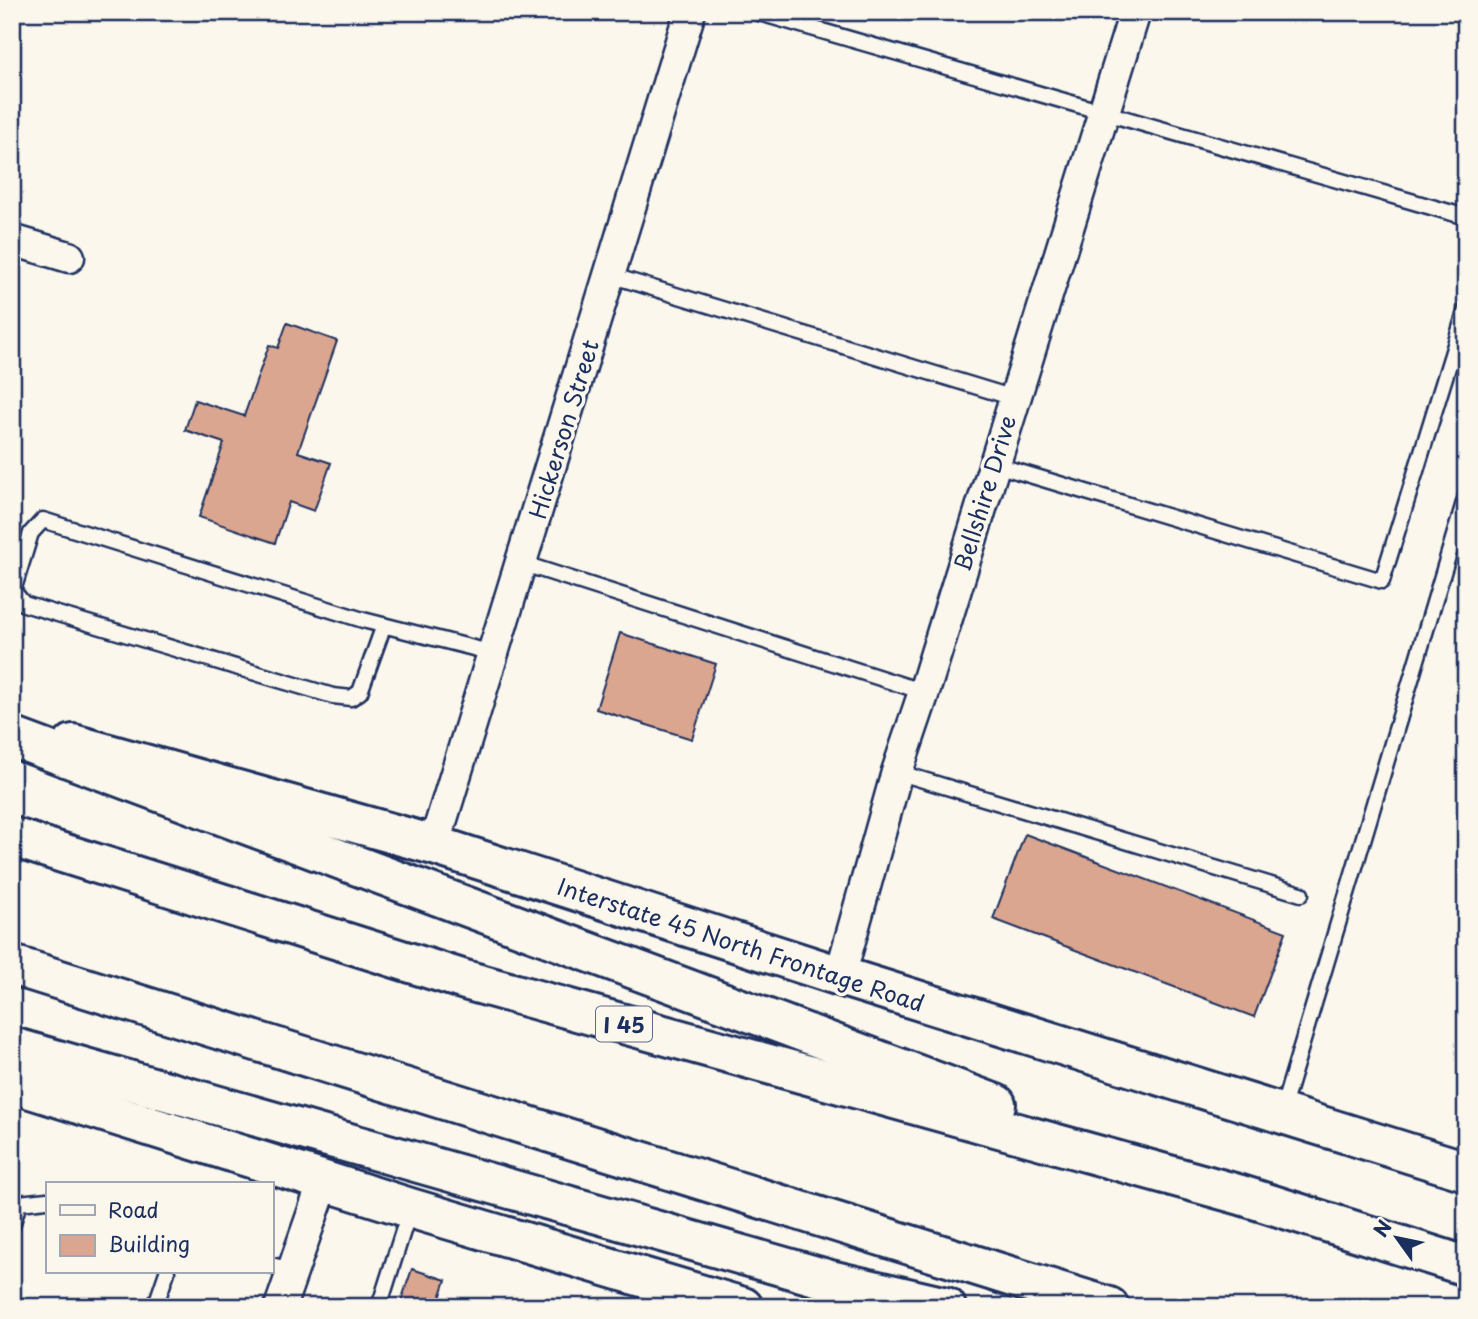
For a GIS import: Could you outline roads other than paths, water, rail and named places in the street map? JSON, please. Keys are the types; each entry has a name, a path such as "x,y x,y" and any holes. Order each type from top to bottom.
{"main road":[{"name":"Interstate 45 North Frontage Road","path":"12,727 433,845 840,976 1466,1171"},
{"path":"12,737 1241,1195"},
{"name":"I 45","path":"12,837 465,980 1241,1195 1466,1266"},
{"path":"12,965 1109,1307"},
{"path":"12,1047 830,1280 946,1307"},
{"path":"12,1083 685,1298 743,1307"}],"street":[{"name":"Hickerson Street","path":"433,845 690,12"},
{"name":"Bellshire Drive","path":"840,976 897,772 1135,12"},
{"path":"12,240 69,257"},
{"path":"280,1307 282,1267 324,1181"}],"lane":[{"path":"756,12 781,16 1103,113 1466,217"},
{"path":"610,275 1014,398"},
{"path":"993,464 1382,581 1466,309"},
{"path":"1281,1115 1466,496"},
{"path":"384,625 360,692 351,698 333,696 24,604 13,591 31,533 43,520 384,625 493,653"},
{"path":"521,563 923,692"},
{"path":"897,772 1301,894"},
{"path":"12,1226 19,1203 46,1200"},
{"path":"379,1307 410,1208"},
{"path":"155,1307 166,1274"}]}
